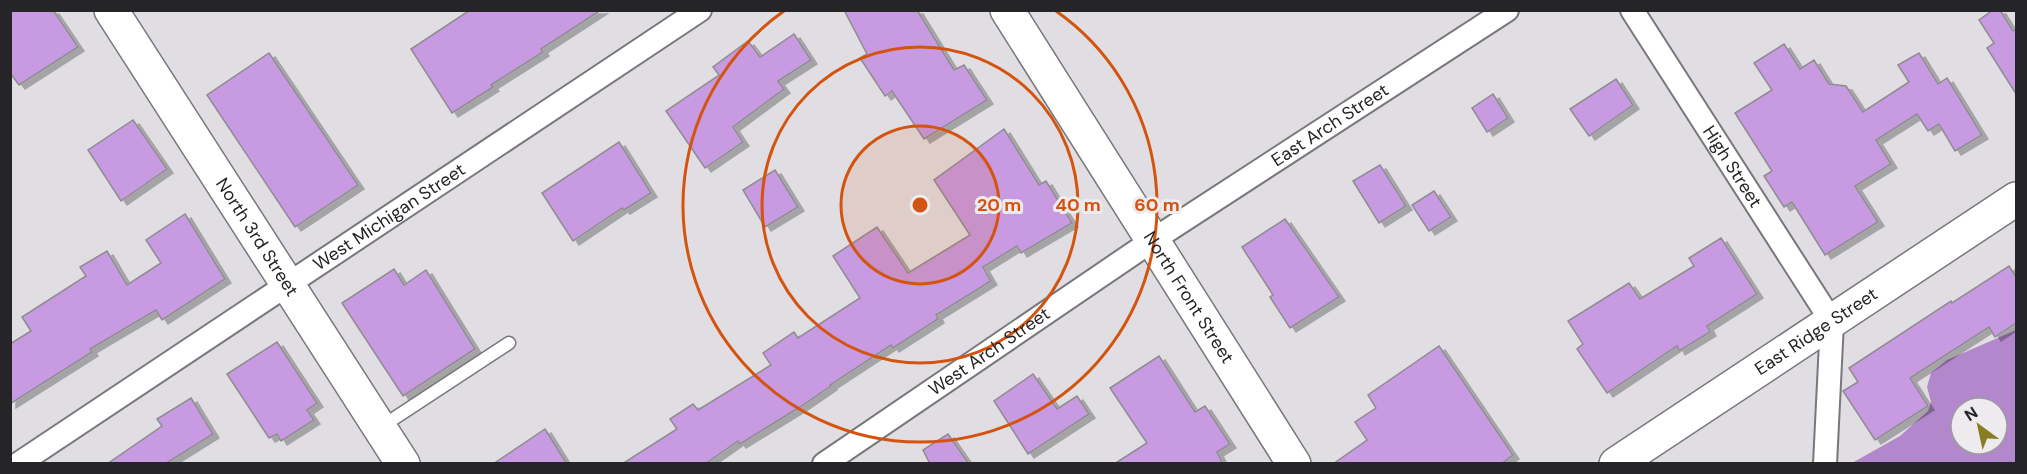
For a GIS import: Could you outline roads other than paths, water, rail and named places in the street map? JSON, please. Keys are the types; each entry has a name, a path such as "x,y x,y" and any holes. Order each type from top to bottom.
{"street":[{"name":"North 3rd Street","path":"111,10 403,464"},
{"name":"West Michigan Street","path":"18,464 700,10"},
{"name":"North Front Street","path":"1007,10 1294,464"},
{"name":"East Arch Street","path":"1153,240 1507,10"},
{"name":"High Street","path":"1632,10 1832,322"},
{"name":"East Ridge Street","path":"1616,464 2016,199"},
{"name":"West Arch Street","path":"824,464 1153,240"},
{"path":"1825,464 1832,322"}],"lane":[{"path":"380,428 509,343"}]}
